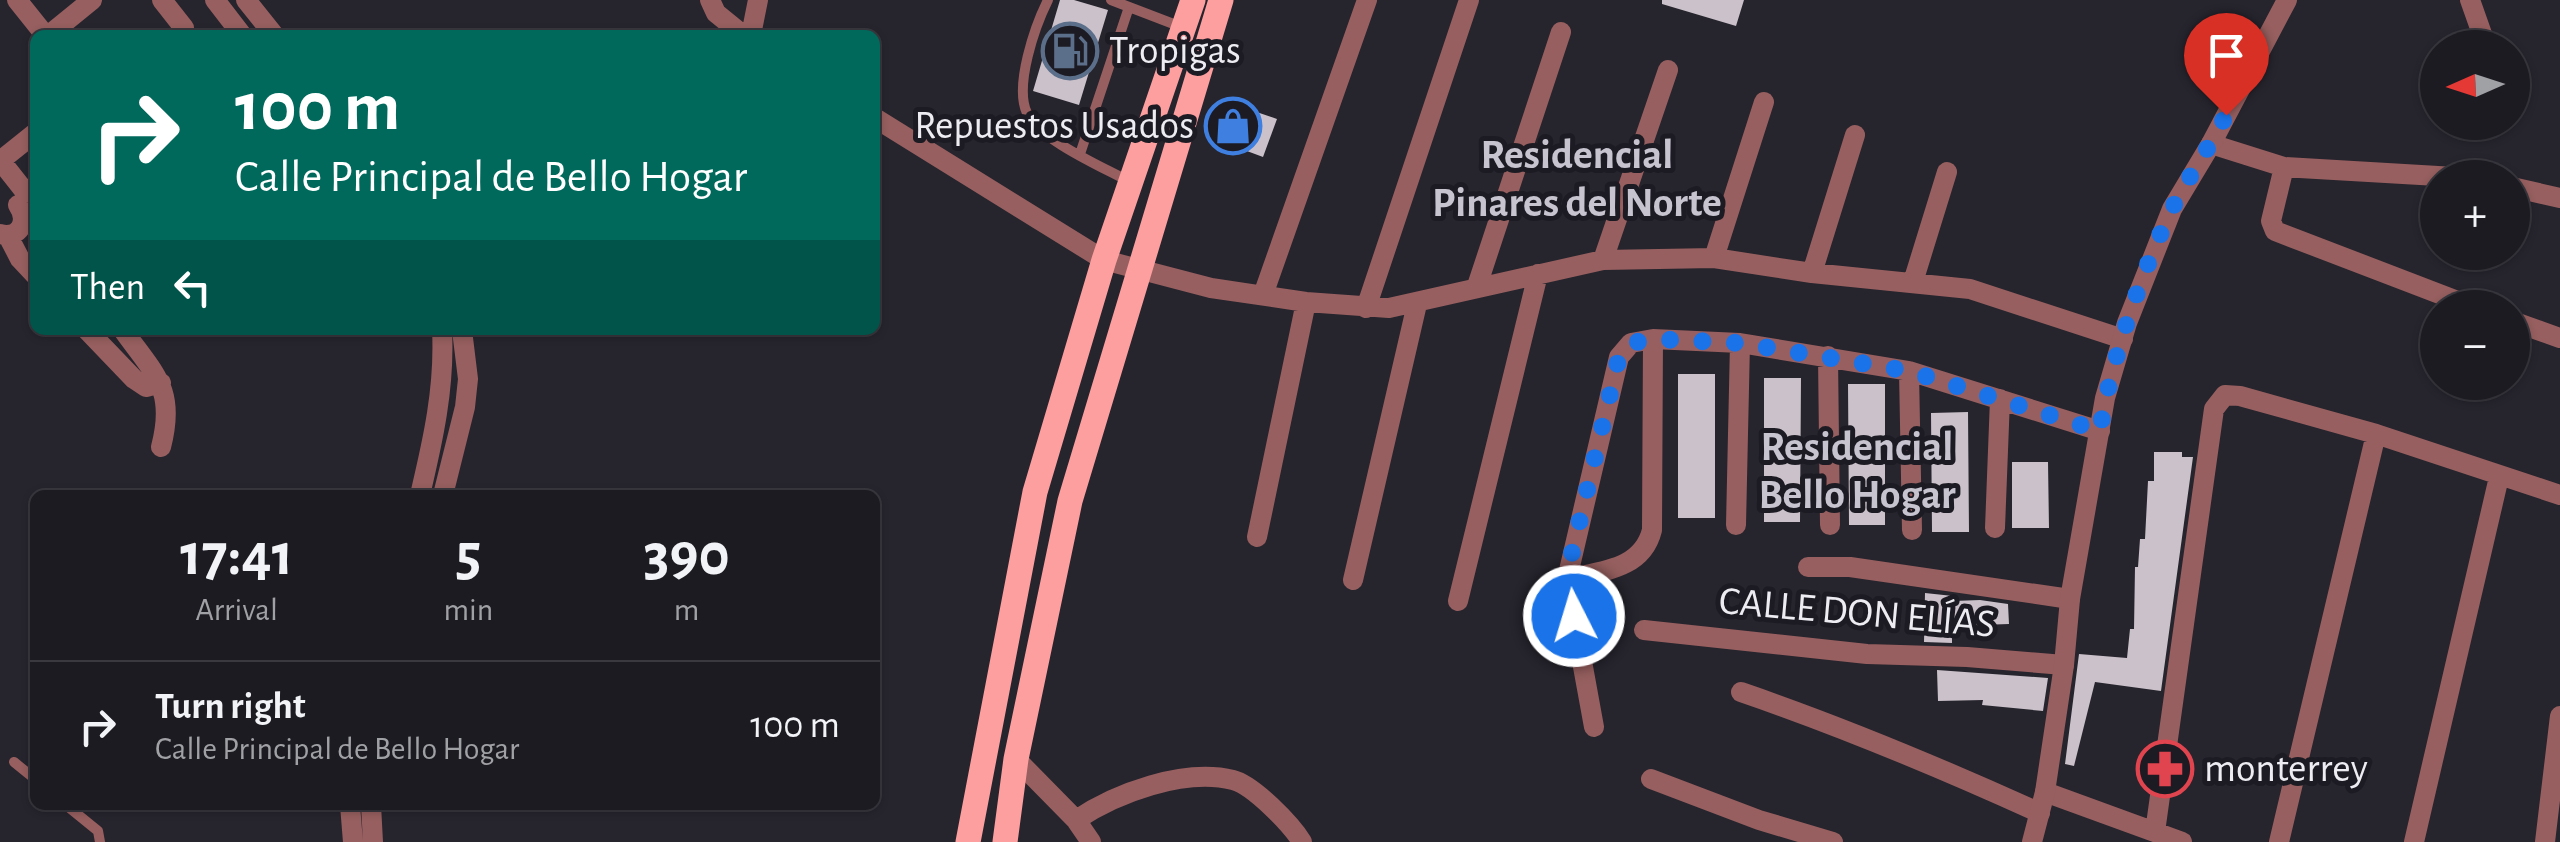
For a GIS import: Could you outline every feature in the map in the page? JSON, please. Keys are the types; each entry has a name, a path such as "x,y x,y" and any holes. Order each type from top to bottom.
{"main road":[{"path":"968,842 1035,492 1104,260 1193,0"},
{"path":"1005,842 1016,760 1070,501 1221,0"},
{"path":"1035,492 1070,501"}],"street":[{"path":"18,0 43,30"},
{"path":"53,30 92,0"},
{"path":"162,0 184,28"},
{"path":"215,0 234,30"},
{"path":"710,0 716,14 737,30"},
{"path":"752,30 758,0"},
{"path":"1263,295 1367,0"},
{"path":"1366,308 1469,0"},
{"path":"2032,842 2045,792 2070,599 2105,398 2172,209 2211,144 2286,0"},
{"path":"2470,0 2481,30"},
{"path":"238,30 252,7 270,30"},
{"path":"1477,286 1562,32"},
{"path":"1603,260 1668,70"},
{"path":"1714,258 1764,102"},
{"path":"880,121 1104,260 1211,288 1366,308 1416,304 1477,286 1603,260 1714,258 1812,274 1970,289 2123,339"},
{"path":"1812,274 1855,135"},
{"path":"30,137 0,161 23,199 24,214 24,224 18,233 4,235 30,270"},
{"path":"2211,144 2284,167 2420,175"},
{"path":"2284,167 2271,221 2275,232 2428,290"},
{"path":"1913,282 1947,172"},
{"path":"2530,191 2560,198"},
{"path":"1458,601 1538,274"},
{"path":"1256,537 1306,302"},
{"path":"1353,580 1416,304"},
{"path":"2530,327 2560,338"},
{"path":"92,335 134,380 146,387 161,383"},
{"path":"127,335 161,383 168,419 161,447"},
{"path":"421,490 440,396 442,335"},
{"path":"444,490 465,407 468,378 463,335"},
{"path":"1594,727 1566,578 1619,357 1631,343 1654,339 1740,343 1909,371 2100,431"},
{"path":"1566,578 1625,565 1648,544 1652,530 1654,339"},
{"path":"1736,526 1740,343"},
{"path":"1828,356 1830,524"},
{"path":"1909,371 1912,530"},
{"path":"2155,832 2214,409 2225,396 2240,396 2376,434 2560,496"},
{"path":"1995,528 2000,399"},
{"path":"2279,842 2376,434"},
{"path":"2414,842 2500,477"},
{"path":"1808,567 1850,567 2070,599"},
{"name":"CALLE DON ELÍAS","path":"1644,630 1868,654 2064,665"},
{"path":"1741,692 1899,750 2040,813"},
{"path":"2545,842 2560,716"},
{"path":"1016,760 1076,820 1091,842"},
{"path":"1651,779 1759,820 1832,842"},
{"path":"1076,820 1101,803 1170,781 1232,780 1258,796 1302,842"},
{"path":"2045,792 2182,842"},
{"path":"350,810 352,842"},
{"path":"372,810 373,842"}],"lane":[{"path":"1048,0 1028,54 1023,101 1028,116 1080,154 1131,182"},
{"path":"1110,0 1184,28"},
{"path":"1080,154 1130,7"},
{"path":"14,762 30,775"},
{"path":"72,810 98,831 100,842"}],"building":[{"name":"Tropigas","path":"1060,0 1108,10 1079,105 1033,91"},
{"path":"1662,0 1744,0 1736,26 1662,4"},
{"path":"1233,104 1277,119 1263,157 1220,141"},
{"path":"1678,374 1715,374 1715,518 1678,518"},
{"path":"1764,378 1801,378 1800,522 1764,522"},
{"path":"1848,384 1885,384 1885,525 1849,525"},
{"path":"1968,412 1969,532 1932,532 1931,413"},
{"path":"2154,452 2182,452 2182,457 2193,457 2161,691 2095,682 2074,766 2065,764 2079,654 2127,658 2130,629 2134,629 2135,567 2140,539 2145,539"},
{"path":"2012,462 2048,462 2049,528 2012,528"},
{"path":"1925,593 1953,596 1953,601 2008,604 2009,624 1952,626 1952,643 1924,642"},
{"path":"1937,670 2048,678 2043,711 1982,705 1983,700 1938,701"}],"place":[{"name":"Tropigas","path":"1070,51"},
{"name":"Repuestos Usados","path":"1233,126"},
{"name":"monterrey","path":"2165,769"}],"district":[{"name":"Residencial Pinares del Norte","path":"1577,179"},
{"name":"Residencial Bello Hogar","path":"1857,471"}],"route":[{"path":"1574,616 1566,578 1619,357 1631,343 1654,339 1726,341 1909,371 2100,431 2105,398 2128,323 2172,209 2226,115"}]}
